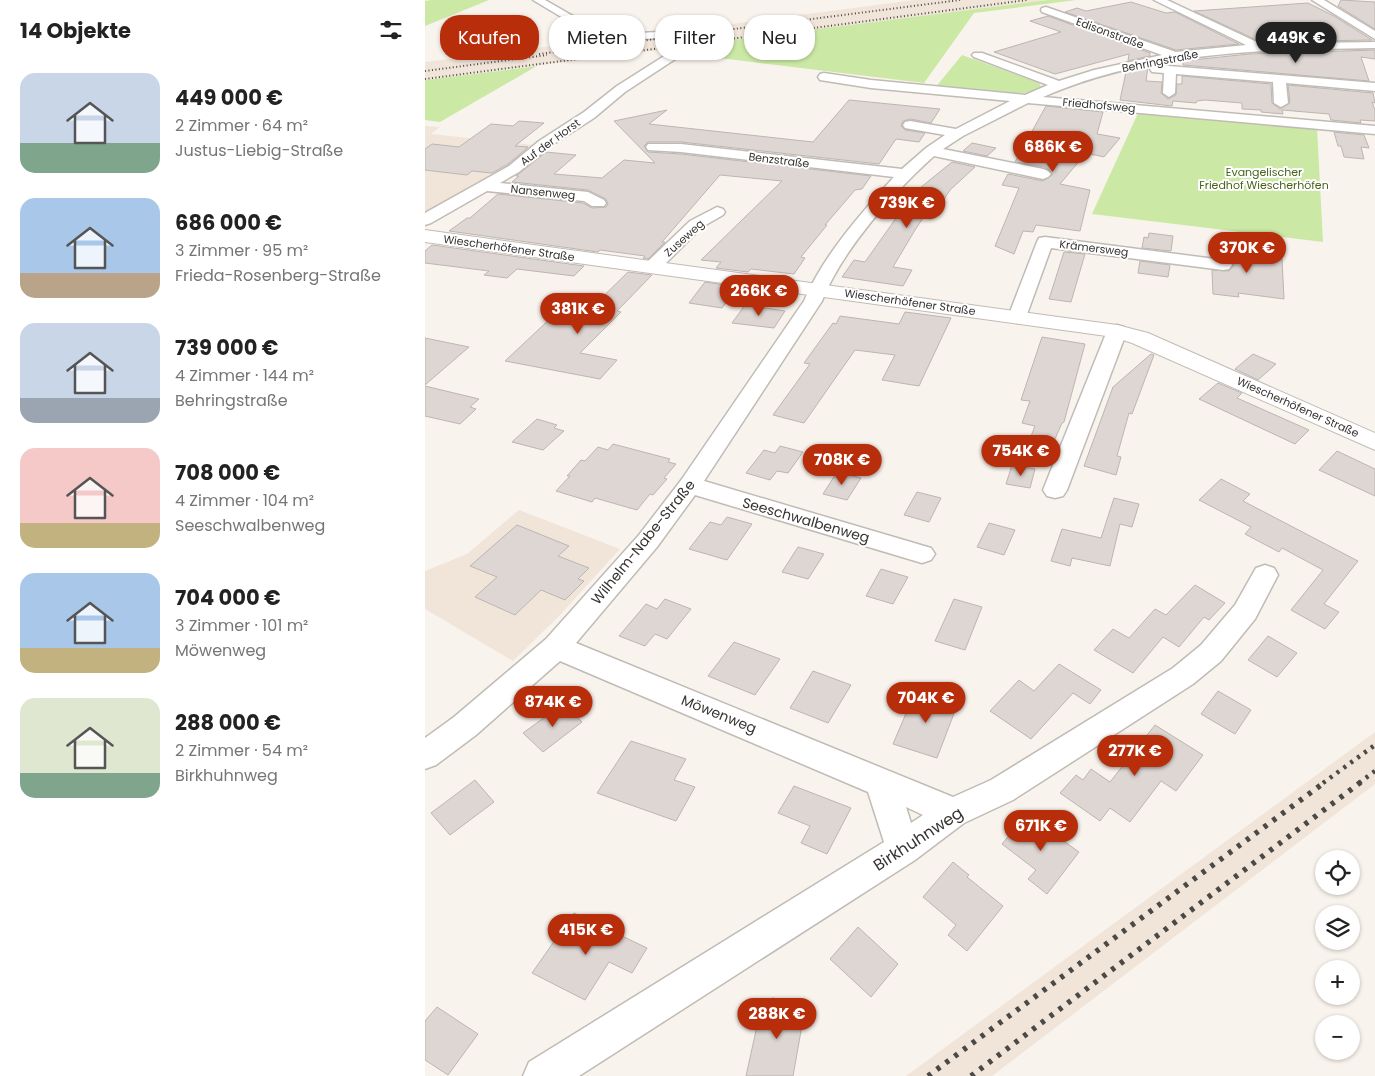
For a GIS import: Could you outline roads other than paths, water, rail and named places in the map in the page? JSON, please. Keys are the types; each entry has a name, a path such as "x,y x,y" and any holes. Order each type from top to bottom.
{"street":[{"name":"Auf der Horst","path":"425,220 514,169 544,144 589,115 621,89 685,48 686,45 675,34 604,38 538,0"},
{"path":"1159,0 1259,47"},
{"path":"1317,0 1375,36"},
{"name":"Edisonstraße","path":"1046,10 1175,56"},
{"name":"Behringstraße","path":"818,290 822,279 875,207 905,174 931,151 958,133 1027,99 1059,85 1094,74 1175,56 1259,47 1375,46"},
{"path":"978,55 1059,85"},
{"path":"1137,64 1170,70 1375,88"},
{"path":"1169,93 1170,70"},
{"name":"Friedhofsweg","path":"824,77 871,84 1375,130"},
{"path":"1279,80 1281,103"},
{"path":"910,125 958,133"},
{"name":"Benzstraße","path":"653,147 681,148 905,174"},
{"path":"931,151 1043,174"},
{"name":"Nansenweg","path":"485,186 588,197 599,203"},
{"name":"Zuseweg","path":"652,267 696,224 717,212"},
{"name":"Wiescherhöfener Straße","path":"425,236 1117,331 1140,338 1189,359 1375,442"},
{"name":"Krämersweg","path":"1017,317 1045,242 1223,265"},
{"name":"Wilhelm-Nabe-Straße","path":"425,755 465,726 556,647 648,540 690,486 813,301 818,290"},
{"path":"1055,490 1117,331"},
{"name":"Seeschwalbenweg","path":"690,486 922,554"},
{"name":"Birkhuhnweg","path":"543,1076 903,850 953,812 1002,790 1183,676 1211,653 1245,612 1265,575"},
{"name":"Möwenweg","path":"556,647 953,812"},
{"path":"881,781 903,850"}],"railway":[{"path":"539,54 960,0"},
{"path":"425,79 1027,0"},
{"path":"425,71 547,55"},
{"path":"1323,783 1375,745"},
{"path":"1359,783 1375,771"},
{"path":"928,1076 1325,782"},
{"path":"971,1076 1361,782"}],"park label":[{"name":"Evangelischer Friedhof Wiescherhöfen","path":"1264,178"}]}
